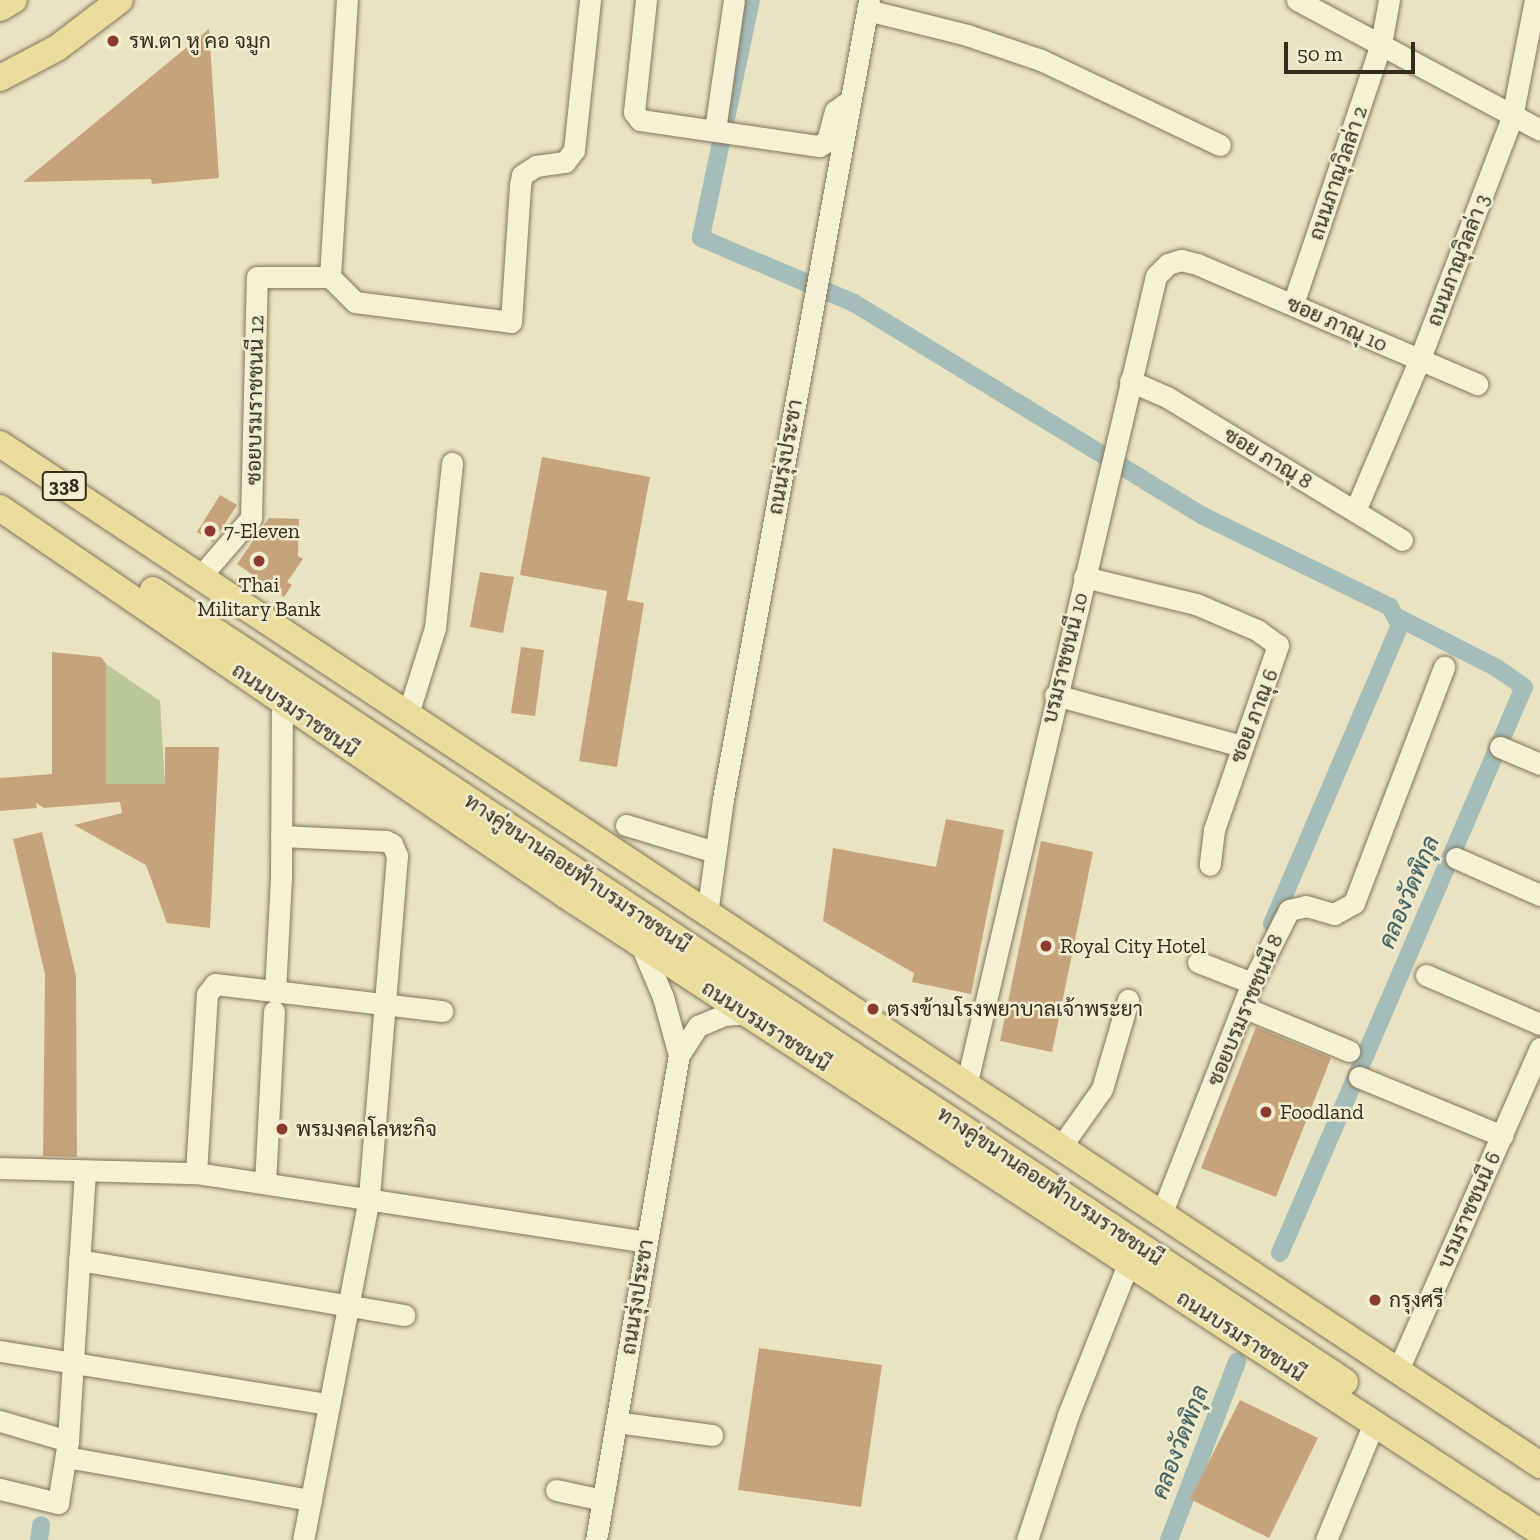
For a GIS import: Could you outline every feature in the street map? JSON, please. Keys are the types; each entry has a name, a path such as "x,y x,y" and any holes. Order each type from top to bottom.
{"main road":[{"path":"0,8 15,0"},
{"path":"0,95 120,0"},
{"path":"0,78 57,48"},
{"name":"338","path":"0,444 200,577"},
{"name":"ทางคู่ขนานลอยฟ้าบรมราชชนนี","path":"0,463 1540,1484"},
{"name":"ทางคู่ขนานลอยฟ้าบรมราชชนนี","path":"0,488 1540,1512"},
{"name":"ถนนบรมราชชนนี","path":"0,508 282,702 745,1013 1540,1532"},
{"path":"200,577 1540,1465"}],"street":[{"path":"347,0 330,277 355,302 511,322 522,175 536,166 565,162 574,150 590,0"},
{"path":"646,0 634,112 640,120 715,130 788,145 824,145 835,111 850,101"},
{"path":"715,130 734,0"},
{"path":"1297,0 1540,130"},
{"name":"ถนนภาณุวิลล่า 2","path":"1293,304 1381,44 1389,0"},
{"name":"ถนนภาณุวิลล่า 3","path":"1355,511 1419,361 1512,117 1535,0"},
{"path":"868,5 1041,60 1220,145"},
{"name":"ถนนรุ่งประชา","path":"707,914 715,852 868,5"},
{"name":"บรมราชชนนี 10","path":"966,1086 1055,695 1156,275 1168,264 1181,260 1196,264"},
{"name":"ซอย ภาณุ 10","path":"1196,264 1478,384"},
{"name":"ซอยบรมราชชนนี 12","path":"200,577 251,518 257,277 330,277"},
{"name":"ซอย ภาณุ 8","path":"1130,381 1167,397 1402,540"},
{"path":"408,714 435,628 452,463"},
{"name":"ซอย ภาณุ 6","path":"1084,577 1196,604 1276,642 1279,654 1242,746 1210,844 1210,865"},
{"name":"ซอยบรมราชชนนี 8","path":"1161,1215 1252,983 1289,910 1306,906 1334,914 1354,903 1444,667"},
{"path":"1055,695 1242,746"},
{"path":"265,1183 281,836 282,702"},
{"path":"1500,747 1540,764"},
{"path":"626,825 715,852"},
{"path":"281,836 393,844 397,856 369,1198 346,1305 303,1540"},
{"path":"1456,858 1540,895"},
{"name":"ถนนรุ่งประชา","path":"640,943 663,997 679,1055"},
{"path":"1198,962 1252,983"},
{"path":"1426,975 1540,1024"},
{"path":"196,1173 207,994 220,984 274,1001 385,1004 442,1011"},
{"path":"1060,1148 1102,1089 1128,1000"},
{"path":"1243,1007 1349,1051"},
{"name":"ถนนรุ่งประชา","path":"596,1540 679,1055 698,1026 724,1015 745,1013"},
{"name":"บรมราชชนนี 6","path":"1398,1370 1540,1048"},
{"path":"1359,1077 1502,1136"},
{"path":"0,1168 196,1173 646,1242"},
{"path":"0,1489 58,1503 67,1449 85,1171"},
{"path":"79,1260 404,1315"},
{"path":"1027,1540 1073,1404 1129,1262"},
{"path":"0,1351 72,1360 329,1404"},
{"path":"0,1421 67,1449 311,1500"},
{"path":"616,1422 712,1435"},
{"path":"1326,1540 1374,1423"},
{"path":"556,1490 603,1500"}],"green space":[{"path":"106,664 160,701 165,784 106,784"}],"building":[{"path":"209,29 219,178 152,184 151,179 23,182"},
{"path":"542,457 650,477 627,600 644,603 617,767 579,761 607,591 520,575"},
{"path":"220,495 237,505 213,542 197,532"},
{"path":"269,518 299,519 298,556 303,559 287,582 292,585 284,597 237,564"},
{"path":"480,572 514,577 503,633 470,627"},
{"path":"521,647 544,650 535,716 511,713"},
{"path":"52,652 101,657 106,664 106,784 165,784 165,747 219,747 210,928 167,923 146,865 74,825 122,813 120,802 44,808 36,803 37,808 0,811 0,778 52,774"},
{"path":"946,819 1004,830 971,994 912,982 914,973 823,921 833,848 936,867"},
{"path":"42,832 76,976 77,1157 43,1156 45,974 13,839"},
{"name":"Royal City Hotel","path":"1041,841 1093,852 1052,1052 1000,1041"},
{"name":"Foodland","path":"1256,1027 1331,1058 1276,1197 1201,1168"},
{"path":"759,1348 882,1365 861,1507 738,1490"},
{"path":"1240,1400 1318,1438 1269,1538 1190,1499"}],"waterway":[{"path":"751,0 701,238 854,303 1203,516 1390,607 1400,625 1272,924"},
{"name":"คลองวัดพิกุล","path":"1280,1253 1524,687 1497,668 1395,616"},
{"name":"คลองวัดพิกุล","path":"1169,1540 1237,1362"},
{"path":"39,1540 41,1525"}],"place":[{"name":"รพ.ตา หู คอ จมูก","path":"113,41"},
{"name":"7-Eleven","path":"210,531"},
{"name":"Thai Military Bank","path":"259,561"},
{"name":"Royal City Hotel","path":"1046,946"},
{"name":"ตรงข้ามโรงพยาบาลเจ้าพระยา","path":"873,1009"},
{"name":"Foodland","path":"1266,1112"},
{"name":"พรมงคลโลหะกิจ","path":"282,1129"},
{"name":"กรุงศรี","path":"1375,1300"}]}
